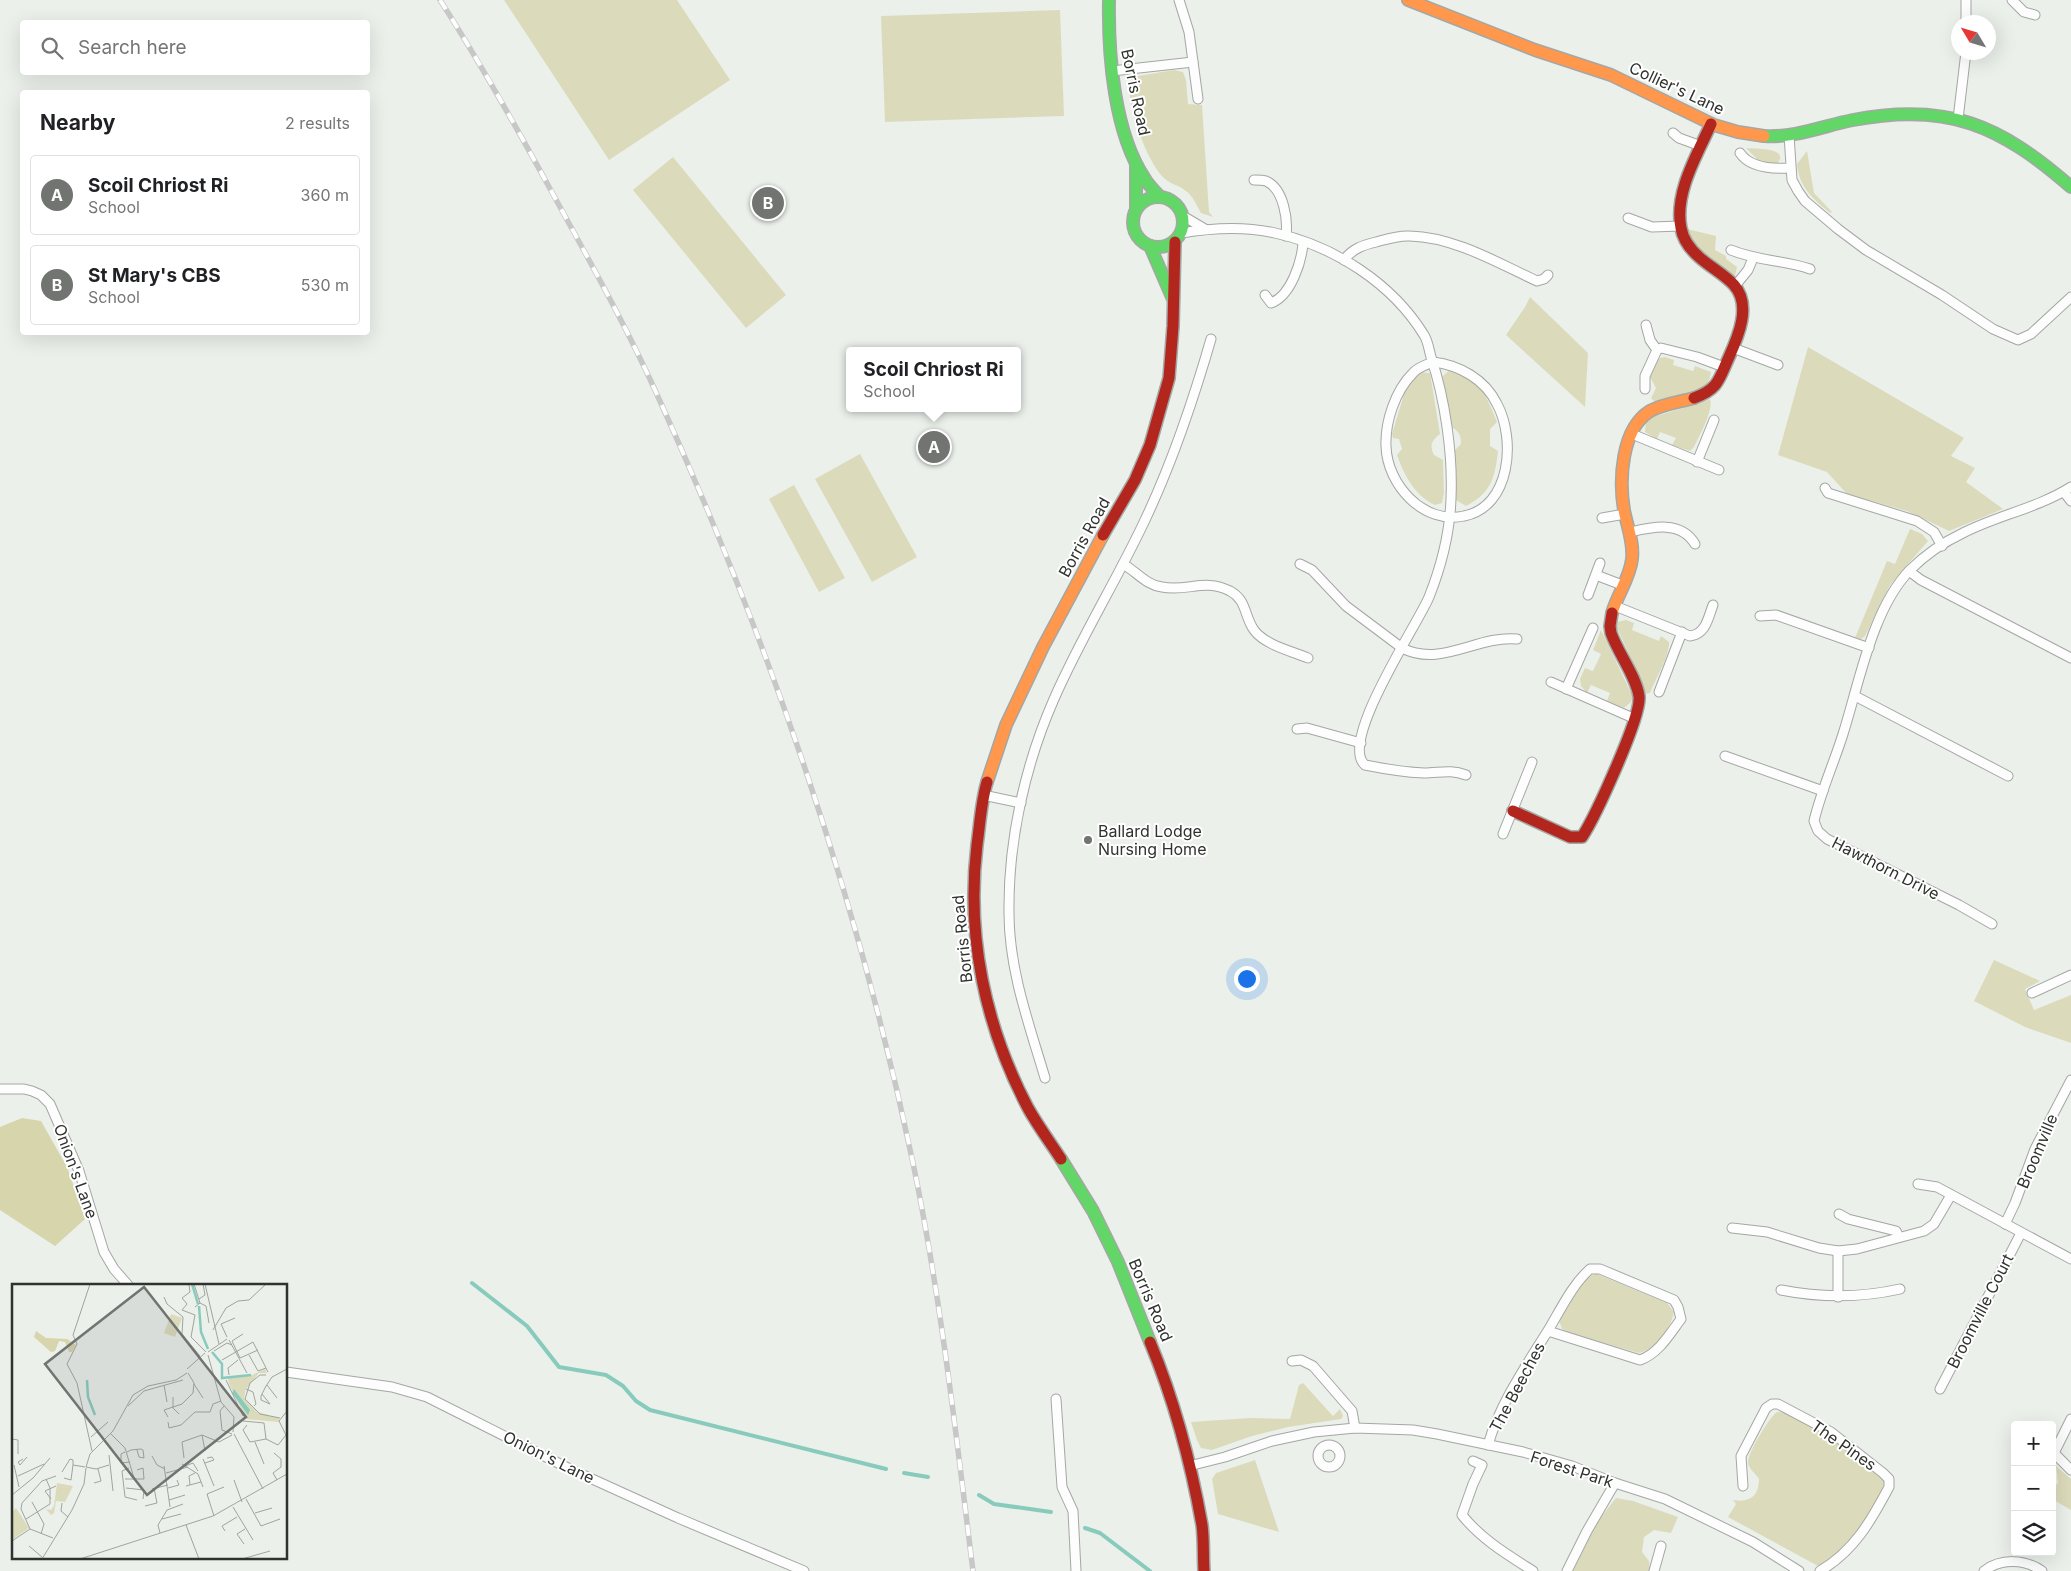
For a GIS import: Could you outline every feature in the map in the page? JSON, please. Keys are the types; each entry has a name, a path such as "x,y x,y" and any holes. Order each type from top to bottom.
{"street":[{"name":"Borris Road","path":"1109,0 1108,21 1112,71 1122,116 1136,160 1144,178 1160,197"},
{"path":"1179,0 1189,32 1198,99"},
{"name":"Collier's Lane","path":"1408,0 1537,50 1606,73 1641,88 1711,124 1746,133 1789,135 1880,116 1938,115 1958,118 1989,128 2006,137 2038,159 2071,187"},
{"path":"1966,0 1966,15"},
{"path":"2012,0 2024,12 2035,15"},
{"path":"1958,118 1965,60"},
{"path":"1112,71 1193,62"},
{"path":"1513,811 1570,836 1582,837 1590,826 1634,718 1639,699 1637,689 1610,625 1622,585 1631,565 1630,532 1625,514 1621,467 1632,434 1643,416 1652,410 1697,398 1710,392 1721,380 1724,367 1742,326 1743,316 1739,292 1735,286 1690,249 1684,241 1681,226 1680,214 1685,187 1711,124"},
{"path":"1672,133 1701,146"},
{"path":"1789,135 1792,180 1805,201 1866,250 1942,295 1993,329 2018,340 2031,334 2071,297"},
{"path":"1740,153 1744,159 1758,166 1790,168"},
{"name":"Borris Road","path":"1136,160 1136,209"},
{"path":"1254,180 1266,181 1275,189 1282,200 1288,220 1286,236"},
{"path":"1178,237 1184,222 1177,205 1172,201 1160,197 1147,200 1136,209 1133,223 1134,230 1143,243 1150,246 1163,247 1178,237 1205,229 1252,229 1286,236 1344,260 1374,279 1392,295 1425,336 1433,362 1449,447 1451,499 1449,517 1438,568 1428,598 1380,685 1361,743 1360,757 1365,765 1390,771 1426,773 1455,771 1466,775"},
{"path":"1183,216 1205,229"},
{"path":"1628,218 1652,227 1681,226"},
{"path":"1344,260 1357,248 1393,237 1410,236 1430,238 1463,248 1536,281 1544,279 1548,275"},
{"name":"Borris Road","path":"1178,237 1169,378 1150,445 1135,480 1091,556 1006,725 983,795 973,878 973,912 981,978 990,1015 1005,1059 1030,1109 1093,1211 1118,1262 1167,1384 1189,1466 1202,1527 1204,1571"},
{"path":"1265,295 1271,303 1284,293 1296,271 1301,257 1303,242"},
{"name":"Borris Road","path":"1150,246 1162,278 1173,299"},
{"path":"1731,250 1753,258 1791,263 1810,269"},
{"path":"1735,286 1748,270 1753,258"},
{"path":"1646,325 1650,340 1657,350"},
{"path":"1045,1078 1014,971 1011,944 1009,914 1010,882 1021,803 1035,751 1054,700 1160,488 1178,445 1211,339"},
{"path":"1645,389 1645,376 1657,350 1661,348 1697,357 1724,367"},
{"path":"1733,348 1778,365"},
{"path":"1433,362 1447,364 1473,376 1488,390 1497,403 1505,424 1507,444 1504,477 1494,496 1485,505 1464,516 1449,517 1430,514 1407,496 1391,469 1386,447 1390,416 1402,389 1413,373 1433,362"},
{"path":"1697,462 1714,420"},
{"path":"1632,434 1719,470"},
{"path":"1825,488 1828,493 1917,521 1934,532 1942,546"},
{"name":"Hawthorn Drive","path":"1992,924 1821,834 1814,821 1869,648 1890,600 1909,571 1928,555 1963,533 2068,490 2071,501"},
{"path":"1602,518 1625,514"},
{"path":"1630,532 1658,527 1673,527 1691,537 1695,544"},
{"path":"1588,596 1600,563"},
{"path":"1123,564 1146,582 1163,588 1214,584 1232,592 1240,598 1253,629 1261,637 1308,658"},
{"path":"1300,564 1312,570 1346,606 1402,648 1412,653 1424,656 1451,654 1506,638 1517,639"},
{"path":"1909,571 1921,580 2071,658"},
{"path":"1596,575 1622,585"},
{"path":"1615,606 1690,636 1700,633 1704,629 1713,605"},
{"path":"1760,616 1776,615 1869,648"},
{"path":"1566,689 1593,628"},
{"path":"1659,692 1682,632"},
{"path":"1550,682 1634,718"},
{"path":"1855,696 2008,776"},
{"path":"1297,729 1307,728 1361,743"},
{"path":"1725,756 1823,791"},
{"path":"1503,834 1532,762"},
{"path":"983,795 1021,803"},
{"path":"2032,993 2071,975"},
{"name":"Broomville","path":"2005,1224 2035,1149 2071,1080"},
{"name":"Onion's Lane","path":"0,1089 32,1091 42,1095 50,1104 79,1171 104,1252 114,1269 127,1284"},
{"path":"1918,1184 1937,1188 2071,1259"},
{"path":"1732,1228 1767,1232 1794,1242 1838,1251 1874,1245 1924,1231 1934,1224 1951,1195"},
{"path":"1839,1214 1848,1219 1896,1231 1899,1237"},
{"name":"Broomville Court","path":"1940,1389 2021,1233"},
{"path":"1838,1251 1838,1297"},
{"name":"The Beeches","path":"1488,1445 1493,1427 1514,1386 1574,1287 1590,1269 1600,1270 1674,1300 1678,1306 1681,1319 1650,1356 1640,1360 1548,1331"},
{"path":"1780,1290 1808,1295 1838,1297 1875,1295 1900,1289"},
{"path":"1292,1360 1301,1360 1313,1366 1352,1411 1355,1428"},
{"name":"Onion's Lane","path":"288,1372 392,1387 427,1396 568,1468 678,1518 804,1571"},
{"path":"1056,1399 1062,1487 1073,1511 1079,1571"},
{"name":"The Pines","path":"1743,1486 1740,1456 1766,1408 1772,1404 1778,1404 1823,1427 1889,1479 1888,1487 1864,1532 1844,1555 1820,1571"},
{"path":"2056,1449 2071,1419"},
{"name":"Forest Park","path":"1189,1466 1225,1457 1272,1441 1327,1431 1355,1428 1412,1430 1488,1445 1572,1466 1615,1483 1665,1499 1702,1515 1773,1553 1799,1571"},
{"path":"1327,1431 1329,1445"},
{"path":"2056,1458 2071,1470"},
{"path":"1473,1461 1482,1465 1472,1484 1462,1515 1472,1528 1484,1538 1533,1571"},
{"path":"1567,1571 1587,1531 1615,1483"},
{"path":"1654,1571 1661,1546"},
{"path":"1984,1571 1996,1564 2011,1562 2024,1562 2042,1571"}],"green space":[{"path":"504,0 677,0 730,80 609,160"},
{"path":"1060,10 1064,116 885,122 881,16"},
{"path":"1174,70 1183,72 1186,80 1188,104 1202,105 1209,212 1213,217 1201,213 1195,201 1188,193 1165,179 1157,169 1144,144 1133,113 1130,99 1132,77"},
{"path":"1746,148 1770,150 1780,155 1780,159 1776,165 1760,162"},
{"path":"1807,151 1814,193 1832,212 1830,213 1808,192 1798,172 1797,164"},
{"path":"673,157 786,295 746,328 633,190"},
{"path":"1687,229 1716,236 1715,250 1726,256 1726,259 1737,267 1735,276 1731,276 1698,250 1689,237"},
{"path":"1530,297 1588,353 1585,407 1506,335"},
{"path":"1808,347 1964,438 1951,456 1975,468 1966,482 2003,509 1949,531 1907,511 1847,494 1827,472 1778,455"},
{"path":"1665,357 1674,360 1673,365 1693,371 1695,366 1711,372 1709,380 1704,387 1690,395 1655,402 1651,398 1656,388 1650,377 1656,362 1660,358"},
{"path":"1452,368 1481,390 1489,402 1497,422 1490,429 1490,446 1498,451 1493,477 1481,496 1466,506 1456,500 1453,487 1453,452 1461,444 1461,441 1458,432 1451,427 1442,379"},
{"path":"1418,372 1430,373 1440,434 1433,441 1432,448 1434,455 1443,460 1444,493 1442,503 1435,505 1422,496 1411,484 1397,455 1402,449 1399,439 1393,438 1392,434 1405,391"},
{"path":"1710,399 1710,410 1705,423 1694,447 1690,451 1672,445 1676,438 1660,432 1657,439 1645,432 1646,421 1652,417"},
{"path":"860,454 917,557 872,582 815,479"},
{"path":"794,485 845,578 819,592 769,499"},
{"path":"1910,529 1922,534 1928,541 1890,585 1865,636 1861,639 1855,638 1887,561 1895,564"},
{"path":"1626,620 1634,623 1632,630 1659,641 1661,636 1669,642 1665,660 1650,693 1645,694 1641,680 1616,626 1617,622"},
{"path":"1601,630 1633,697 1631,702 1624,708 1607,701 1610,693 1591,685 1587,693 1581,686 1580,679 1585,668 1593,671 1601,654 1593,650"},
{"path":"1994,960 2040,981 2025,989 2034,1010 2071,995 2071,1043 2025,1027 1974,1001"},
{"path":"1597,1274 1667,1303 1674,1312 1670,1325 1651,1348 1639,1353 1569,1333 1562,1329 1559,1320 1575,1292 1586,1280"},
{"path":"1303,1383 1333,1416 1340,1409 1343,1416 1341,1419 1288,1427 1252,1436 1212,1450 1201,1448 1191,1422 1250,1418 1290,1419 1299,1385"},
{"path":"1777,1412 1787,1414 1814,1428 1845,1448 1885,1480 1875,1504 1859,1529 1839,1551 1818,1566 1728,1517 1736,1504 1733,1500 1749,1499 1757,1490 1759,1479 1748,1463 1749,1458 1769,1420"},
{"path":"1255,1460 1279,1532 1218,1514 1212,1479 1216,1473"},
{"path":"2056,1466 2071,1479 2071,1510 2056,1501 2056,1485 2058,1483"},
{"path":"1616,1498 1633,1501 1678,1517 1671,1533 1654,1530 1644,1537 1642,1552 1649,1561 1650,1571 1573,1571 1598,1521"}],"shaded area":[{"path":"22,1118 41,1121 67,1167 85,1219 55,1246 0,1210 0,1127"}],"waterway":[{"path":"472,1283 527,1326 559,1367 606,1375 623,1386 636,1401 650,1410 886,1469"},
{"path":"904,1473 928,1477"},
{"path":"979,1495 994,1504 1051,1512"},
{"path":"1085,1528 1100,1533 1150,1571"}],"railway":[{"path":"440,0 485,73 527,147 606,292 655,390 735,578 772,673 805,769 837,866 865,964 913,1163 940,1316 973,1571"}],"traffic: fast":[{"path":"1109,0 1112,69 1120,117 1126,139 1135,160 1147,182 1160,197"},
{"path":"1764,136 1787,135 1853,120 1887,115 1917,114 1945,117 1971,124 1996,134 2020,148 2071,187"},
{"path":"1136,165 1136,209"},
{"path":"1153,197 1163,197 1176,204 1183,217 1183,222 1183,227 1176,240 1163,247 1153,247 1144,243 1137,236 1133,227 1133,217 1137,208 1144,201 1153,197"},
{"path":"1150,246 1172,297"},
{"path":"1061,1159 1093,1211 1118,1262 1150,1342"}],"traffic: slow":[{"path":"1408,0 1535,50 1611,75 1714,125 1738,132 1764,136"},
{"path":"1612,613 1629,573 1632,559 1632,546 1622,498 1622,470 1628,442 1640,419 1650,411 1694,398"},
{"path":"987,782 1006,725 1043,647 1103,535"}],"traffic: jam":[{"path":"1694,398 1709,391 1720,377 1736,340 1743,311 1739,293 1734,285 1693,251 1685,240 1681,228 1681,201 1688,174 1711,124"},
{"path":"1103,535 1135,480 1150,445 1169,378 1173,326 1175,242"},
{"path":"1513,811 1570,837 1582,837 1597,809 1626,744 1638,707 1639,696 1634,681 1611,633 1612,613"},
{"path":"987,782 983,797 974,879 974,913 982,980 1000,1045 1013,1077 1032,1115 1061,1159"},
{"path":"1150,1342 1174,1409 1193,1478 1202,1525 1204,1571"}],"place":[{"name":"St Mary's CBS","path":"768,203"},
{"name":"Scoil Chriost Ri","path":"934,447"},
{"name":"Ballard Lodge Nursing Home","path":"1088,840"}]}
